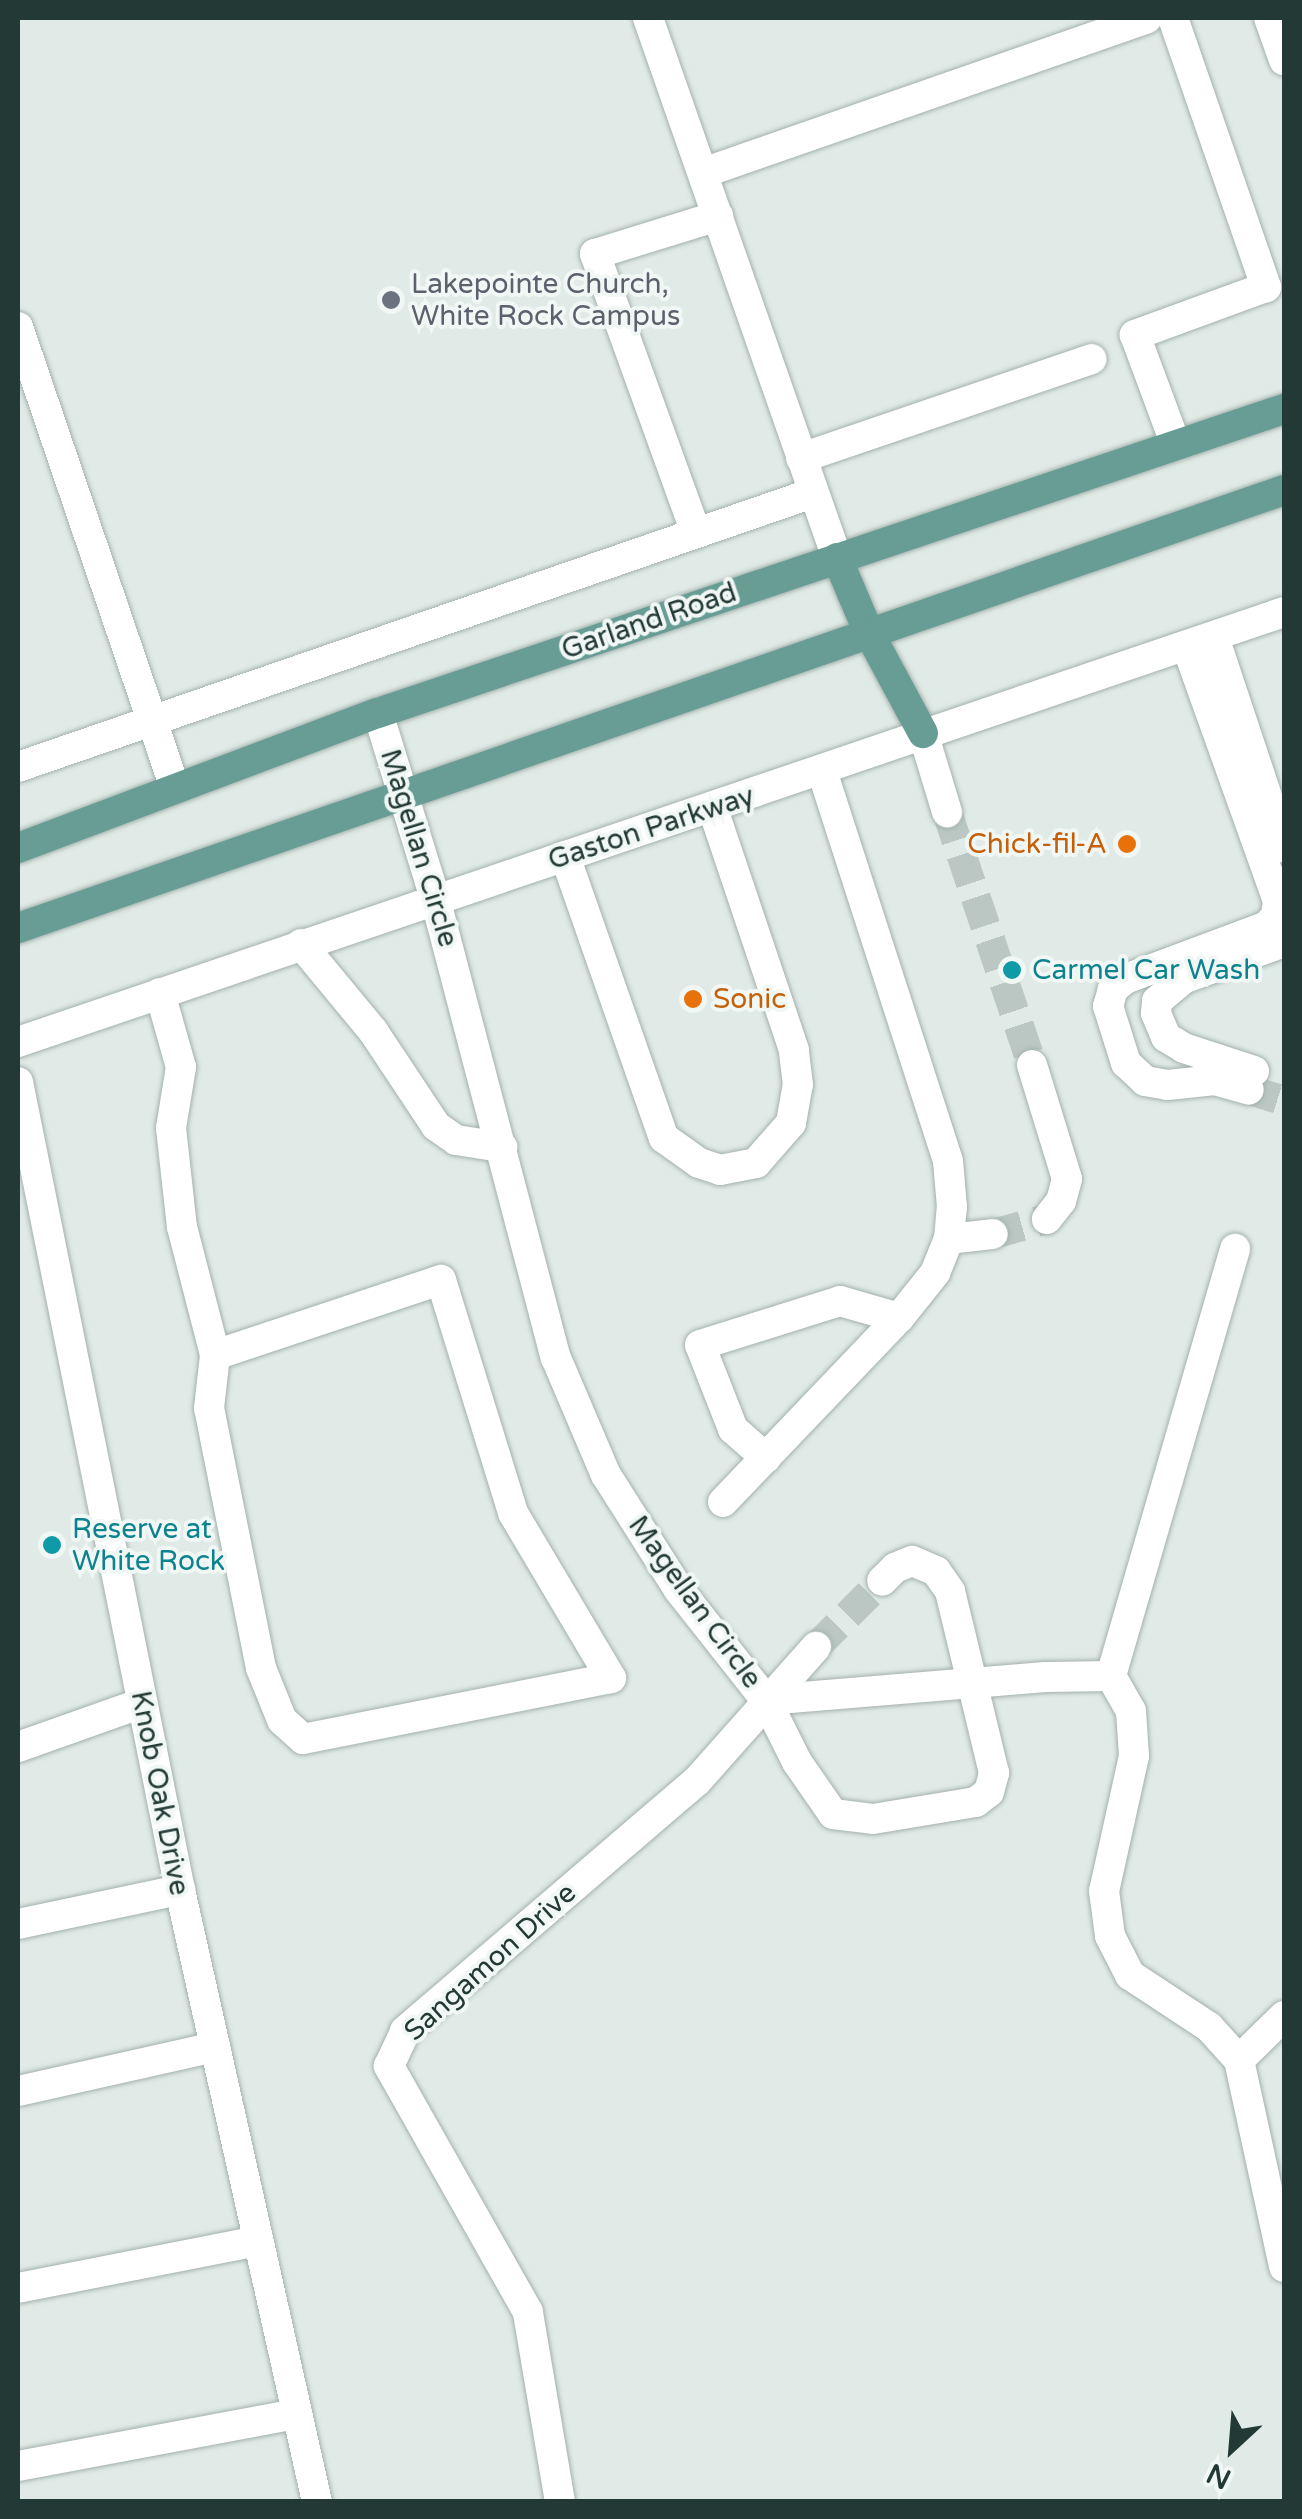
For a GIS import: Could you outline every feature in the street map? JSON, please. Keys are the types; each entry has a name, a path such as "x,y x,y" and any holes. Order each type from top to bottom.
{"main road":[{"name":"Garland Road","path":"18,848 378,713 1284,409"},
{"path":"18,928 404,796 868,630 1284,490"},
{"path":"837,558 868,630 923,733"}],"street":[{"path":"648,18 837,558"},
{"path":"703,173 1147,18"},
{"path":"1173,18 1276,283 1134,335 1176,445"},
{"path":"1275,22 1284,60"},
{"path":"696,533 596,254 718,216"},
{"path":"18,327 175,787"},
{"path":"801,458 1092,360"},
{"path":"18,766 813,493"},
{"name":"Gaston Parkway","path":"18,1042 1284,612"},
{"path":"1200,642 1284,848"},
{"path":"1200,642 1278,901 1276,916 1267,926 1125,979 1114,990 1108,1006 1126,1063 1145,1080 1168,1085 1251,1081 1166,1036 1156,1013 1158,1001 1183,980 1284,942"},
{"name":"Magellan Circle","path":"378,713 436,898 556,1358 606,1474 679,1590 766,1700 973,1682 1111,1676"},
{"path":"923,733 947,812"},
{"path":"724,1502 899,1318 935,1273 949,1239 952,1206 948,1161 822,771"},
{"path":"564,856 600,969 664,1138 699,1162 720,1170 756,1163 791,1123 798,1085 796,1068 713,809"},
{"path":"301,944 373,1031 436,1126 456,1140 502,1147"},
{"path":"160,992 181,1067 171,1128 182,1227 215,1354 209,1408 262,1668 282,1720 303,1740 610,1678 513,1513 442,1280 215,1354"},
{"path":"1032,1065 1067,1179 1061,1202 1046,1219"},
{"name":"Knob Oak Drive","path":"18,1082 28,1186 317,2502"},
{"path":"949,1239 993,1234"},
{"path":"1235,1249 1111,1676 1131,1711 1134,1756 1104,1891 1110,1936 1130,1975 1208,2026 1239,2060 1284,2267"},
{"path":"766,1458 733,1429 700,1345 840,1301 899,1318"},
{"path":"816,1647 766,1700 796,1762 833,1814 873,1819 976,1802 989,1792 994,1774 950,1591 936,1571 912,1561 895,1568 882,1580"},
{"name":"Sangamon Drive","path":"560,2502 528,2312 389,2066 405,2032 696,1782 766,1700"},
{"path":"18,1747 142,1703"},
{"path":"18,1924 180,1890"},
{"path":"1239,2060 1284,2016"},
{"path":"18,2091 215,2046"},
{"path":"18,2288 258,2241"},
{"path":"18,2466 298,2414"}],"tunnel":[{"path":"947,812 1032,1065"},
{"path":"1249,1090 1284,1101"},
{"path":"993,1234 1047,1219"},
{"path":"816,1647 882,1581"}],"place":[{"name":"Lakepointe Church, White Rock Campus","path":"391,300"},
{"name":"Chick-fil-A","path":"1127,844"},
{"name":"Carmel Car Wash","path":"1012,970"},
{"name":"Sonic","path":"693,999"},
{"name":"Reserve at White Rock","path":"52,1545"}]}
